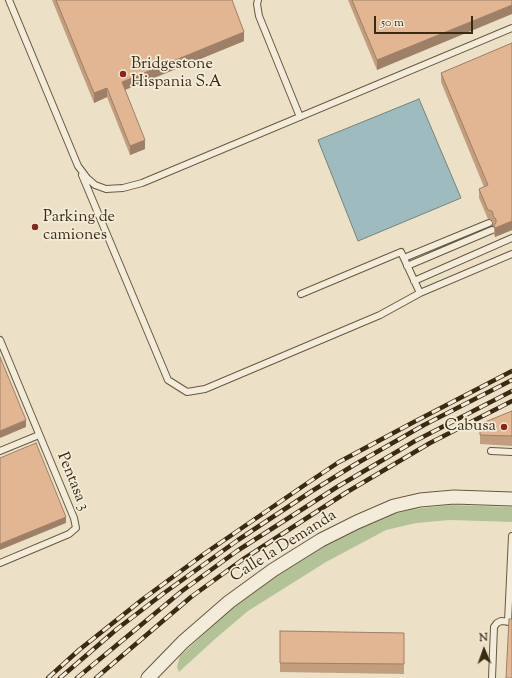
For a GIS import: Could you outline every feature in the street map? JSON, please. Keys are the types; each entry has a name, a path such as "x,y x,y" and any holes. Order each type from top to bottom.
{"street":[{"name":"Calle la Demanda","path":"148,678 183,642 229,602 273,570 321,540 357,522 394,506 420,500 454,497 512,499"}],"lane":[{"path":"9,0 168,380 187,392 205,389 380,315 420,293 512,254"},
{"path":"258,0 257,4 259,16 300,117"},
{"path":"78,166 87,178 95,185 106,188 123,188 142,183 512,28"},
{"path":"404,258 489,222"},
{"path":"407,266 492,230"},
{"path":"414,281 512,238"},
{"path":"301,294 401,252 420,293"},
{"name":"Pentasa 3","path":"0,340 74,518 76,528 69,534 0,562"},
{"path":"0,451 39,435"},
{"path":"491,451 512,452"},
{"path":"492,678 494,627 501,621 510,622 512,536"}],"green space":[{"path":"452,505 512,507 512,522 450,520 416,523 386,530 326,562 248,611 179,672 177,667 180,656 233,607 295,563 320,548 380,518 412,509"}],"water":[{"path":"419,99 461,198 358,241 318,140"}],"building":[{"name":"Bridgestone Hispania S.A","path":"56,0 232,0 244,32 122,82 145,140 130,146 107,88 94,93"},
{"path":"352,0 512,0 512,5 377,60"},
{"path":"512,43 512,221 495,228 494,225 496,223 496,219 493,216 492,211 488,210 479,189 488,185 441,73"},
{"path":"0,357 26,420 0,431"},
{"path":"512,411 512,436 480,435 480,424"},
{"path":"36,443 66,517 0,544 0,458"},
{"path":"509,619 512,619 512,678 506,678"},
{"path":"280,631 404,633 404,664 280,663"}],"railway":[{"path":"48,678 79,650 143,599 204,554 339,462 512,371"},
{"path":"60,678 117,629 164,593 238,540 312,491 424,425 512,380"},
{"path":"77,678 182,591 237,551 337,487 415,441 512,391"},
{"path":"96,678 191,597 242,560 347,492 430,443 512,401"}],"place":[{"name":"Bridgestone Hispania S.A","path":"123,74"},
{"name":"Parking de camiones","path":"35,227"},
{"name":"Cabusa","path":"504,427"}]}
